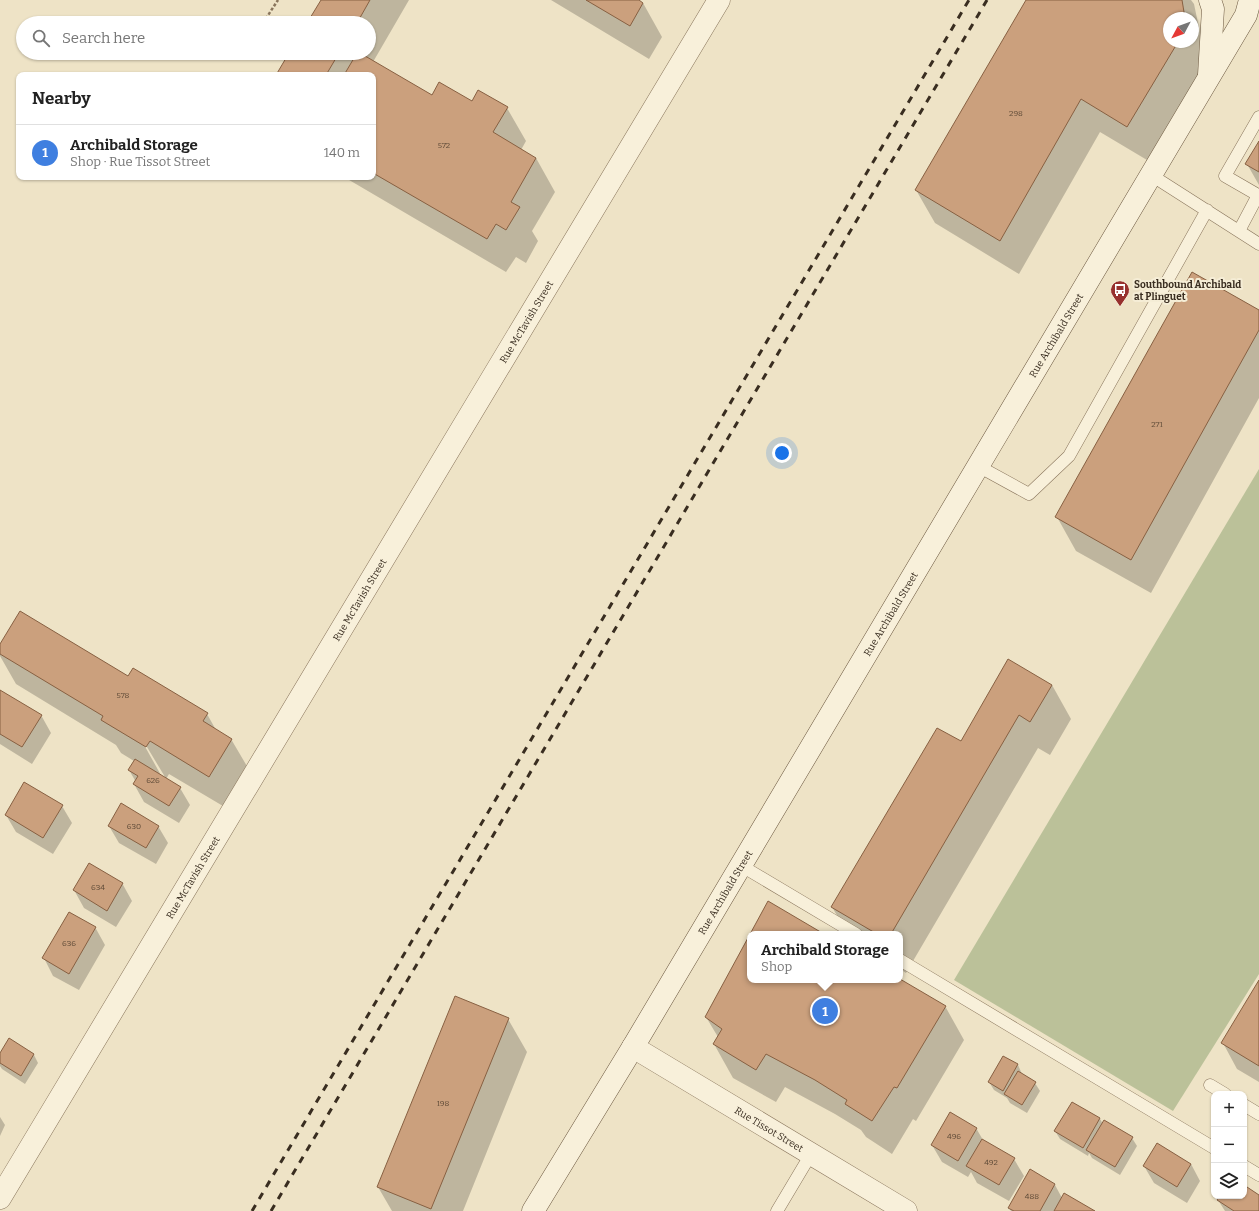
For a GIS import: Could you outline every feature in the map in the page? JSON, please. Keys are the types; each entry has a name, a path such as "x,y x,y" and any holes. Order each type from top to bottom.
{"street":[{"name":"Rue McTavish Street","path":"0,1198 719,0"},
{"path":"1209,78 1213,9 1210,0"},
{"name":"Rue Archibald Street","path":"533,1211 633,1047 1252,6"},
{"name":"Rue Tissot Street","path":"633,1047 906,1211"}],"lane":[{"path":"1239,231 1258,195 1225,176 1259,117"},
{"path":"1151,175 1259,244"},
{"path":"978,466 1029,494 1069,456 1207,210"},
{"path":"740,865 851,931"},
{"path":"903,962 1211,1146"},
{"path":"1210,1085 1220,1091"},
{"path":"1247,1107 1259,1114"},
{"path":"777,1211 811,1154"},
{"path":"1247,1168 1259,1175"}],"path":[{"path":"268,16 278,0"}],"green space":[{"path":"1259,469 1259,974 1173,1111 954,980"}],"building":[{"path":"321,0 370,0 361,16 311,16"},
{"path":"586,0 639,0 643,3 630,26"},
{"path":"1026,0 1182,0 1184,12 1163,12 1163,48 1174,48 1127,127 1081,99 1000,241 915,190"},
{"path":"285,60 335,60 328,72 278,72"},
{"path":"353,60 372,60 432,95 439,82 472,101 478,90 508,107 493,132 536,158 511,202 520,207 506,230 496,224 487,239 376,175 376,72 346,72"},
{"path":"1259,141 1259,172 1245,164"},
{"path":"1192,272 1259,310 1259,330 1131,560 1055,517"},
{"path":"20,611 128,676 133,668 208,713 203,721 232,739 209,777 150,741 146,747 101,720 103,716 0,654 0,644"},
{"path":"1008,659 1052,685 1030,722 1019,715 893,931 872,931 831,907 937,728 961,741"},
{"path":"0,690 42,715 22,747 0,734"},
{"path":"135,759 181,787 169,806 133,784 138,776 128,770"},
{"path":"24,782 63,805 43,838 5,815"},
{"path":"121,803 159,826 146,848 108,826"},
{"path":"89,863 123,883 107,911 73,890"},
{"path":"768,901 819,931 752,931"},
{"path":"69,912 96,927 69,974 42,958"},
{"path":"747,940 747,983 903,983 903,981 946,1006 897,1088 894,1087 872,1121 845,1104 847,1100 815,1080 766,1054 756,1070 713,1044 722,1029 705,1017"},
{"path":"1259,980 1259,1066 1221,1043"},
{"path":"455,996 509,1018 431,1209 377,1187"},
{"path":"9,1038 34,1054 21,1076 0,1063 0,1053"},
{"path":"1003,1056 1018,1064 1003,1091 988,1082"},
{"path":"1018,1071 1036,1082 1022,1105 1004,1094"},
{"path":"1072,1102 1100,1118 1083,1148 1054,1131"},
{"path":"950,1112 977,1128 958,1161 931,1145"},
{"path":"1104,1120 1133,1137 1115,1167 1086,1150"},
{"path":"982,1139 1015,1158 999,1185 966,1166"},
{"path":"1157,1143 1191,1164 1177,1187 1143,1166"},
{"path":"1030,1169 1055,1184 1040,1211 1014,1211 1008,1208"},
{"path":"1247,1187 1259,1195 1259,1211 1234,1211 1217,1200 1247,1199"},
{"path":"1064,1193 1095,1211 1054,1211"}],"railway":[{"path":"252,1211 969,0"},
{"path":"271,1211 987,0"}],"place":[{"name":"Southbound Archibald at Plinguet","path":"1120,307"},
{"name":"Archibald Storage","path":"825,1011"}]}
